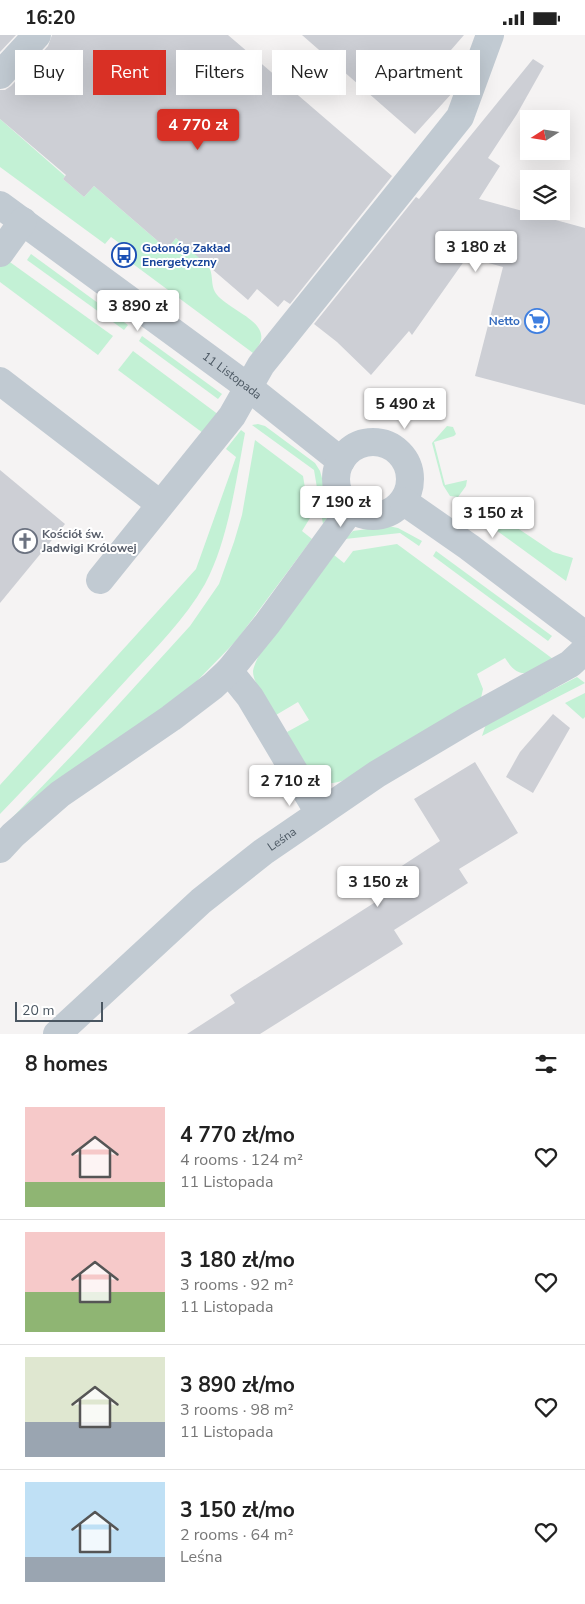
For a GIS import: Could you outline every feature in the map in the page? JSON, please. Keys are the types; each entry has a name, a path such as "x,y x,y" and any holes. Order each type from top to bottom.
{"street":[{"path":"0,75 37,35"},
{"path":"100,580 232,416 262,365 460,117 490,35"},
{"name":"11 Listopada","path":"0,205 248,387 341,461"},
{"path":"0,253 23,221"},
{"path":"0,381 160,504"},
{"path":"372,442 385,444 396,450 405,460 410,474 409,488 403,501 395,509 384,515 361,514 351,509 338,492 336,481 341,461 349,451 360,444 372,442"},
{"path":"403,501 469,547 585,635"},
{"path":"0,849 66,790 177,713 213,686 229,671 267,624 351,509"},
{"name":"Leśna","path":"57,1034 201,901 263,852 377,774 468,720 570,664 585,650"},
{"path":"229,671 250,697 319,813"}],"green space":[{"path":"0,119 65,176 63,179 84,197 94,186 167,249 176,238 200,256 210,269 215,292 221,299 257,326 261,334 260,343 253,353 129,261 134,254 111,237 105,244 0,167"},
{"path":"31,254 128,325 124,330 27,260"},
{"path":"7,260 113,336 98,355 0,282 0,265"},
{"path":"142,336 222,394 218,399 139,341"},
{"path":"133,351 223,418 203,433 118,370"},
{"path":"252,425 265,426 315,463 320,471 330,506 329,515 323,524 314,470"},
{"path":"447,426 453,427 456,434 434,442 445,485 467,480 466,486 458,497 450,496 443,485 432,443"},
{"path":"241,430 245,433 220,549 205,584 197,597 159,645 0,814 0,785 196,569 236,457 226,449"},
{"path":"255,440 303,476 310,518 302,531 312,539 236,641 195,683 151,717 66,774 9,821 78,749 190,626 219,584 242,515"},
{"path":"473,499 485,510 501,517 553,552 573,558 566,581 471,512 469,504"},
{"path":"388,526 398,528 422,541 419,546 400,533 345,539 353,531"},
{"path":"397,544 553,659 533,671 522,673 516,671 505,658 477,674 483,689 481,698 342,781 326,783 320,781 308,770 287,732 309,720 298,702 276,715 256,682 253,671 254,667 259,655 334,555 344,563 353,551"},
{"path":"436,551 552,636 548,641 433,556"},
{"path":"577,677 585,683 482,736 486,724"},
{"path":"585,693 585,717 583,719 565,703"}],"building":[{"path":"0,35 16,35 0,52"},
{"path":"52,35 228,35 245,50 176,50 176,95 262,95 262,64 272,73 272,95 298,95 392,176 290,304 284,300 278,307 257,289 248,300 176,238 167,249 94,186 84,197 63,179 66,175 0,119 0,90 5,90 15,82 15,95 83,95 83,50 44,50"},
{"path":"302,35 464,35 451,50 356,50 356,82 346,74 346,50 319,50"},
{"path":"533,59 544,66 517,114 488,158 500,166 479,199 520,210 520,220 556,220 585,228 585,405 475,376 503,267 467,257 412,335 409,331 371,375 337,342 314,324 416,197 419,199"},
{"path":"370,95 450,95 415,134"},
{"name":"Kościół św. Jadwigi Królowej","path":"0,470 65,524 0,603"},
{"path":"553,714 570,728 533,793 506,777 520,752"},
{"path":"475,762 518,833 459,869 468,883 394,930 403,944 260,1034 187,1034 235,1003 230,995 377,901 368,888 440,841 414,799"}],"place":[{"name":"Gołonóg Zakład Energetyczny","path":"124,255"},
{"name":"Netto","path":"537,321"},
{"name":"Kościół św. Jadwigi Królowej","path":"25,541"}]}
